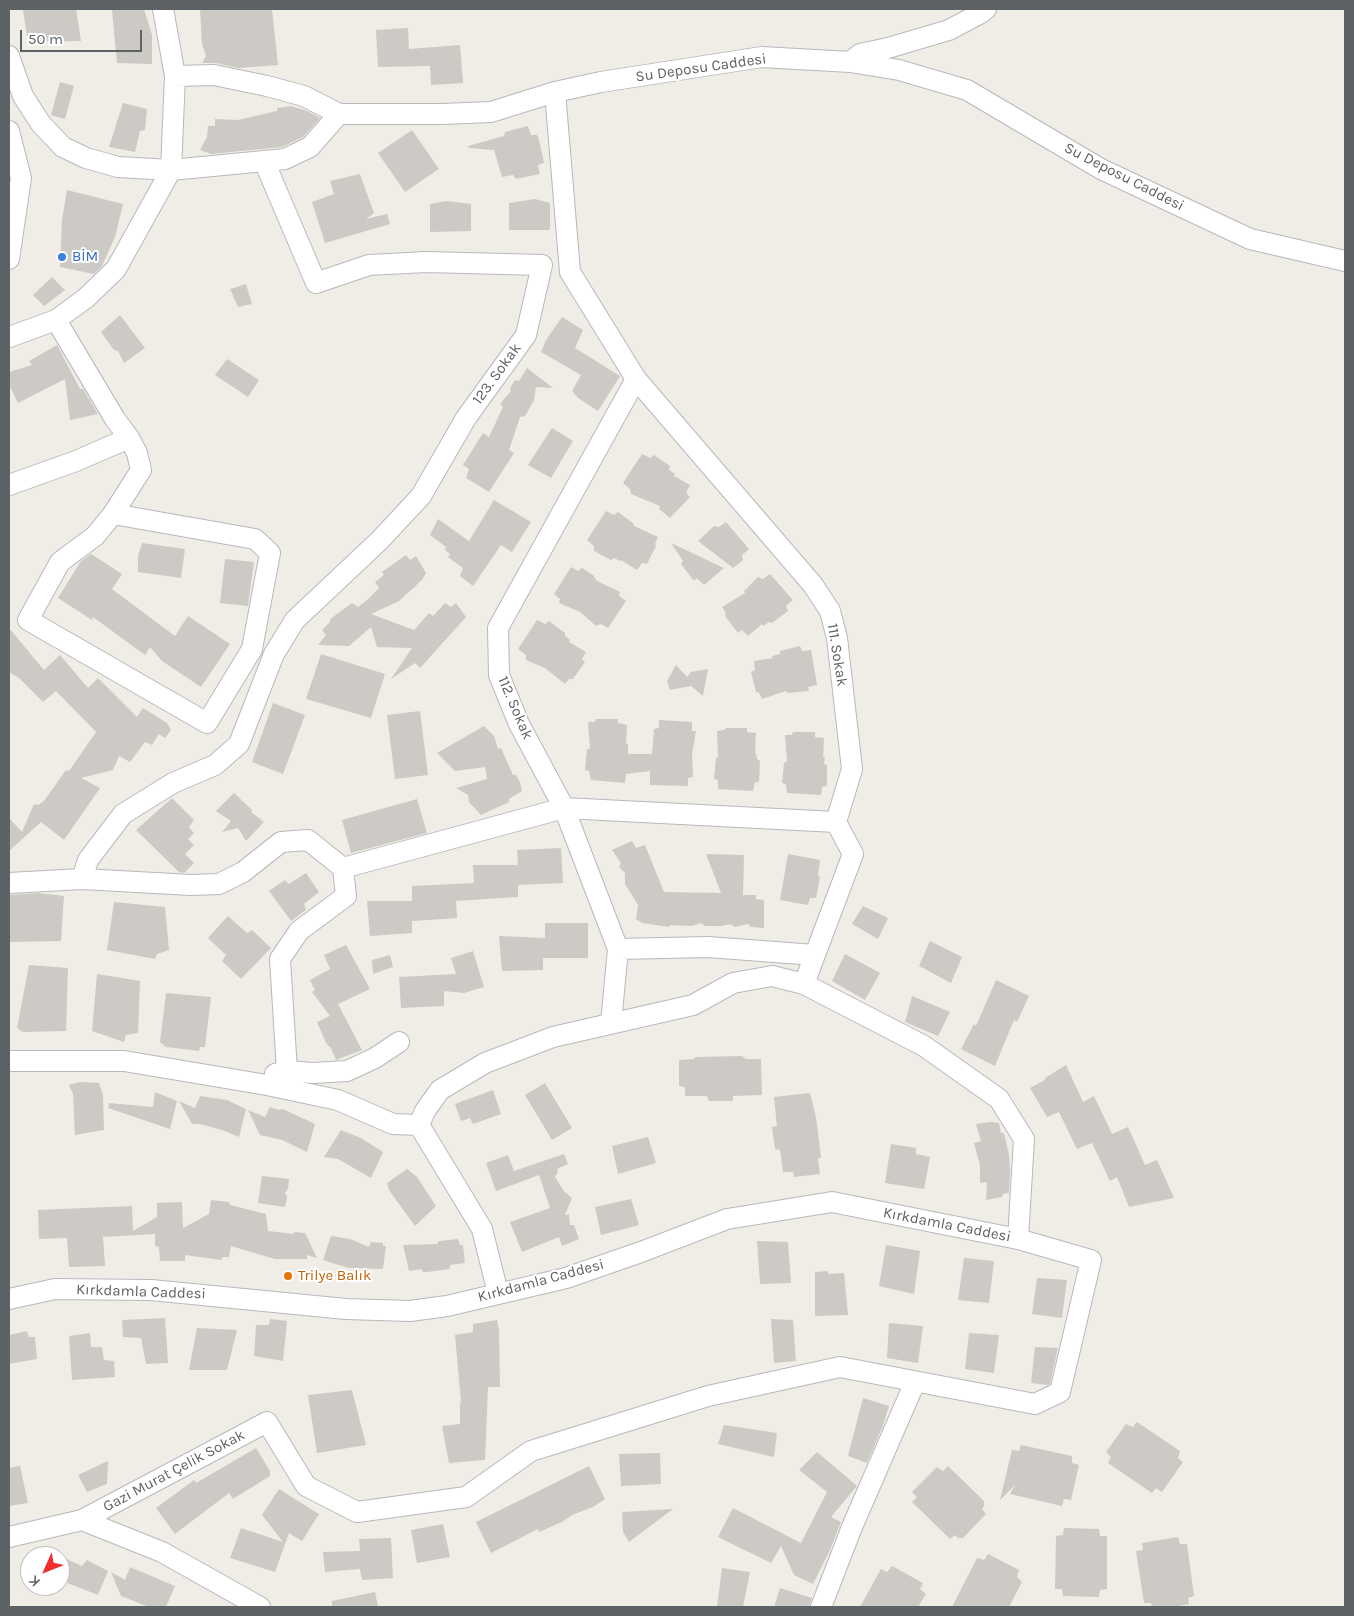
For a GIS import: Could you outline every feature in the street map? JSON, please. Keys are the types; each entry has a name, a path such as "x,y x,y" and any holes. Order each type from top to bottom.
{"street":[{"path":"9,338 56,320 86,298 116,269 171,170 175,76 164,9"},
{"path":"850,62 860,54 950,30 986,9"},
{"path":"9,56 23,96 41,124 62,146 86,158 118,167 171,170 285,159 310,147 339,114"},
{"name":"Su Deposu Caddesi","path":"175,76 214,75 267,86 304,96 339,114 442,114 491,112 555,92 601,82 762,57 850,62 899,70 967,90 1101,169 1250,239 1345,261"},
{"path":"264,162 316,283 369,265 426,262 542,265 570,272 555,92"},
{"path":"9,131 21,178 9,259"},
{"name":"123. Sokak","path":"82,879 88,860 123,814 173,783 215,765 239,744 274,654 295,620 379,541 421,496 466,418 526,335 542,265"},
{"name":"111. Sokak","path":"570,272 636,379 813,585 830,611 837,638 852,770 836,822"},
{"path":"56,320 137,452 141,470 113,514 95,536 60,562 28,620 207,723 252,649 270,553 255,539 113,514"},
{"name":"112. Sokak","path":"612,1023 618,949 564,808 519,724 499,675 498,628 636,379"},
{"path":"9,485 76,461 129,438"},
{"path":"252,649 274,654"},
{"path":"343,868 564,808 836,822 853,854 804,984"},
{"path":"9,883 82,879 190,885 219,884 244,872 281,842 308,840 343,868 346,896 299,931 280,959 287,1071"},
{"path":"618,949 708,947 815,955"},
{"path":"420,1125 425,1111 440,1090 485,1063 553,1037 693,1005 732,982 772,976 804,984 924,1046 999,1098 1024,1140 1018,1239"},
{"path":"9,1061 124,1061 224,1068 275,1074 287,1071 313,1073 347,1071 375,1058 399,1042"},
{"path":"124,1061 266,1085 338,1100 393,1124 420,1125"},
{"path":"420,1125 482,1229 498,1293"},
{"name":"Kırkdamla Caddesi","path":"9,1298 55,1289 151,1290 346,1309 410,1311 447,1306 566,1278 727,1219 832,1202 1018,1239 1091,1260 1060,1392 1036,1404 915,1382"},
{"name":"Gazi Murat Çelik Sokak","path":"9,1538 82,1520 267,1422 306,1486 357,1512 466,1497 531,1451 708,1396 840,1367 915,1382"},
{"path":"821,1607 852,1527 915,1382"},
{"name":"Gazi Murat Çelik Sokak","path":"82,1520 162,1552 260,1607"}],"building":[{"path":"76,9 81,41 28,42 23,10"},
{"path":"144,9 152,35 152,64 117,63 112,10"},
{"path":"200,9 272,9 278,65 238,68 216,63 202,63 206,56 202,44"},
{"path":"408,28 409,49 460,45 463,83 431,85 430,66 378,67 376,30"},
{"path":"60,82 74,86 65,119 51,115"},
{"path":"123,103 147,109 145,130 140,131 135,152 109,147"},
{"path":"291,106 320,118 303,137 282,147 211,154 200,150 207,137 208,126 215,126 215,119 238,120 277,111 277,108"},
{"path":"528,126 531,135 537,135 539,140 544,163 538,165 540,174 516,179 513,175 502,177 494,150 469,148 468,146 504,136 505,132"},
{"path":"412,130 439,169 405,192 378,153"},
{"path":"360,174 374,213 366,219 387,214 390,224 325,243 312,202 334,194 330,181"},
{"path":"67,190 123,204 115,237 102,266 94,274 60,267 62,220"},
{"path":"535,199 550,203 550,230 509,230 509,203"},
{"path":"446,201 471,204 471,231 430,232 430,204"},
{"path":"52,277 65,290 44,306 33,295"},
{"path":"246,284 252,304 238,307 230,289"},
{"path":"120,315 145,348 124,363 118,351 114,350 101,332"},
{"path":"562,317 583,330 575,348 620,376 598,411 578,398 572,391 581,375 541,352 546,340"},
{"path":"57,345 80,389 83,389 98,414 70,420 65,379 18,403 9,385 9,372 32,365 29,361"},
{"path":"227,359 259,380 248,397 215,375"},
{"path":"527,368 553,388 536,387 534,400 525,416 520,417 509,450 514,453 489,492 466,478 469,469 463,465 483,433 489,437 503,407 500,404 511,391 510,388 515,380 519,381"},
{"path":"552,428 573,441 551,478 528,465"},
{"path":"642,454 650,458 654,455 670,466 669,470 675,474 674,476 690,485 686,493 690,497 670,518 659,509 660,506 631,494 630,489 623,483"},
{"path":"494,500 531,522 512,552 501,545 473,586 460,576 463,568 448,557 450,554 445,550 446,547 430,535 438,519 469,541"},
{"path":"606,511 614,515 618,512 634,524 634,526 658,537 656,546 647,564 642,563 637,570 621,560 614,558 611,560 594,551 594,546 587,540"},
{"path":"726,522 749,549 742,555 743,560 733,568 698,541 714,526 719,527"},
{"path":"142,543 185,549 181,578 138,572 138,556"},
{"path":"671,543 724,568 704,585 697,578 694,581 681,564 683,561"},
{"path":"91,554 122,574 112,589 175,636 188,616 230,644 201,687 162,661 150,647 145,655 93,617 92,620 58,598 81,561"},
{"path":"406,555 410,560 416,556 426,573 422,580 399,601 371,614 414,630 429,613 433,616 445,603 451,607 456,603 466,617 420,668 415,663 391,679 412,648 377,647 371,627 349,646 318,645 326,635 322,630 330,622 330,619 352,603 358,607 367,600 379,588 375,582 384,575 382,572"},
{"path":"225,559 254,562 248,606 220,603"},
{"path":"571,567 578,571 582,568 593,575 597,581 620,592 619,596 626,601 608,628 601,624 596,626 580,612 559,603 560,599 554,594"},
{"path":"770,574 793,600 786,606 788,611 772,623 769,622 763,626 762,624 748,636 742,630 738,633 725,616 726,613 722,607 745,593 744,591 758,577 763,579"},
{"path":"537,620 545,624 549,621 565,633 565,636 570,640 569,642 586,652 582,659 585,662 573,679 569,679 565,684 545,668 526,660 526,655 518,649"},
{"path":"9,628 44,670 60,655 88,688 98,678 137,717 143,708 167,723 171,730 165,738 159,734 152,745 145,742 130,762 119,756 113,770 81,778 100,788 64,840 41,822 9,851 9,818 22,832 34,804 38,805 44,801 66,770 69,771 96,732 56,691 43,702 19,678 9,672"},
{"path":"800,646 802,651 811,650 817,685 808,687 809,691 788,693 786,691 762,699 759,693 756,692 751,672 755,670 754,661 773,658 772,656 780,654 780,651"},
{"path":"321,654 385,674 371,718 306,699"},
{"path":"676,665 687,677 691,672 708,669 703,696 691,686 670,690 667,681"},
{"path":"273,703 305,715 283,774 252,762"},
{"path":"420,711 428,775 395,779 387,715"},
{"path":"596,719 618,719 618,723 627,725 626,744 628,744 628,754 652,754 654,729 659,728 659,720 692,722 692,731 696,731 692,754 693,777 688,778 688,786 650,785 650,771 626,774 625,783 591,780 589,771 585,770 587,749 590,749 588,722 595,722"},
{"path":"484,726 494,736 498,749 501,748 513,775 516,775 520,782 522,791 509,799 509,802 481,815 469,802 468,795 456,788 487,779 485,767 455,771 437,753"},
{"path":"726,728 747,728 747,732 756,733 755,753 760,761 759,782 755,782 753,791 718,789 718,780 714,779 716,758 718,757 717,731"},
{"path":"793,732 815,732 815,737 824,738 823,757 825,757 824,764 827,765 827,786 822,787 821,795 787,793 786,784 782,783 784,763 787,761 785,735 792,735"},
{"path":"234,793 252,810 251,812 264,822 246,841 238,828 222,832 231,821 216,811"},
{"path":"172,798 194,820 189,827 194,833 188,839 194,845 185,854 194,863 184,873 179,872 136,830"},
{"path":"417,799 427,833 351,853 342,820"},
{"path":"632,841 636,848 645,845 664,892 721,893 706,854 744,855 743,895 756,895 756,899 764,900 764,928 751,927 748,924 735,927 730,924 705,926 701,923 691,926 670,925 670,927 642,923 636,919 638,905 625,884 625,873 619,867 621,863 612,850"},
{"path":"561,848 563,883 518,885 518,897 456,901 457,918 412,921 412,933 370,936 367,901 412,901 412,886 474,883 473,865 518,865 517,850"},
{"path":"788,854 820,860 818,876 820,877 816,898 810,898 808,905 780,900"},
{"path":"306,873 319,892 304,904 306,910 291,921 269,891 285,880 289,884"},
{"path":"38,893 64,896 61,941 9,942 9,895"},
{"path":"114,902 165,907 169,950 157,954 155,959 107,950"},
{"path":"863,906 888,918 878,939 852,924"},
{"path":"228,916 247,933 252,930 271,948 241,979 222,961 226,955 208,938"},
{"path":"545,923 588,923 588,958 543,958 543,970 502,971 499,936 545,938"},
{"path":"930,941 962,957 951,983 919,966"},
{"path":"346,945 370,989 338,1004 362,1050 336,1060 317,1022 330,1016 312,992 315,990 310,980 330,969 324,955"},
{"path":"473,951 484,987 464,993 444,991 444,1006 401,1008 399,977 456,974 451,958"},
{"path":"845,954 880,973 865,1000 832,981"},
{"path":"390,955 393,967 373,974 372,960"},
{"path":"29,965 68,968 66,1031 23,1032 17,1028"},
{"path":"97,974 140,981 138,1033 126,1035 124,1042 92,1031"},
{"path":"996,980 1029,996 1017,1022 1014,1020 995,1066 961,1049 974,1024 976,1026"},
{"path":"166,993 211,997 205,1047 200,1047 199,1051 166,1047 160,1042"},
{"path":"912,996 950,1012 938,1036 905,1022"},
{"path":"742,1056 746,1059 761,1059 762,1095 733,1096 733,1101 709,1101 707,1096 685,1096 685,1087 679,1086 679,1060 694,1059 695,1057"},
{"path":"1066,1065 1083,1102 1094,1096 1112,1134 1128,1127 1145,1165 1157,1160 1174,1198 1129,1207 1117,1177 1110,1181 1092,1143 1077,1149 1059,1112 1047,1117 1030,1088"},
{"path":"80,1082 99,1083 103,1095 104,1130 75,1135 73,1094 69,1085"},
{"path":"545,1083 572,1128 552,1140 525,1095"},
{"path":"493,1090 501,1114 473,1124 470,1118 461,1121 455,1104"},
{"path":"155,1092 177,1101 170,1129 108,1108 109,1103 153,1107"},
{"path":"810,1093 816,1117 821,1157 818,1159 820,1174 794,1177 793,1172 783,1172 780,1150 775,1149 772,1127 777,1126 774,1097"},
{"path":"200,1096 227,1100 246,1109 239,1137 222,1130 200,1124 192,1124 179,1101 195,1108"},
{"path":"270,1107 279,1110 283,1109 315,1124 307,1152 282,1140 260,1135 248,1110 265,1117"},
{"path":"999,1123 1001,1133 1004,1133 1009,1155 1009,1193 1003,1194 1002,1197 986,1200 987,1182 980,1183 980,1165 974,1143 981,1141 976,1124"},
{"path":"341,1130 361,1138 383,1152 371,1178 338,1159 324,1157"},
{"path":"648,1137 656,1163 618,1174 612,1146"},
{"path":"891,1144 916,1148 916,1154 930,1157 924,1189 885,1183"},
{"path":"564,1154 568,1164 557,1169 558,1172 555,1177 564,1191 572,1198 565,1215 569,1214 570,1225 574,1225 579,1239 562,1246 559,1237 522,1252 510,1222 550,1208 539,1175 496,1191 486,1163 508,1155 514,1171"},
{"path":"407,1169 417,1177 436,1206 415,1226 389,1190 387,1183"},
{"path":"262,1176 289,1179 288,1189 285,1193 287,1197 285,1207 258,1203"},
{"path":"631,1199 639,1225 601,1235 595,1207"},
{"path":"211,1200 229,1202 230,1205 266,1214 268,1231 294,1234 294,1232 305,1233 317,1258 307,1255 307,1259 275,1259 231,1246 229,1257 223,1257 221,1260 185,1255 185,1261 160,1261 159,1247 155,1246 155,1234 103,1237 105,1266 69,1267 67,1238 39,1239 38,1210 132,1206 133,1231 157,1217 157,1203 182,1202 183,1228 209,1214"},
{"path":"331,1236 350,1239 369,1247 371,1242 383,1243 383,1246 386,1246 383,1269 348,1268 323,1260"},
{"path":"458,1239 460,1245 463,1245 465,1263 450,1265 450,1269 427,1272 423,1272 421,1269 409,1271 403,1245 437,1244 439,1241"},
{"path":"757,1241 788,1242 791,1283 760,1284"},
{"path":"886,1245 920,1251 914,1294 879,1286"},
{"path":"964,1258 994,1261 989,1303 958,1300"},
{"path":"827,1271 829,1274 844,1273 848,1315 815,1316 815,1272"},
{"path":"1037,1278 1067,1280 1062,1318 1032,1314"},
{"path":"165,1318 168,1363 146,1364 141,1338 123,1337 122,1320"},
{"path":"270,1319 287,1321 283,1361 254,1356 256,1325 269,1325"},
{"path":"771,1319 793,1320 796,1361 774,1363"},
{"path":"497,1320 499,1330 500,1387 488,1387 485,1460 449,1463 442,1426 460,1424 461,1403 455,1335 473,1332 473,1324"},
{"path":"889,1323 923,1326 918,1363 887,1358"},
{"path":"197,1328 237,1330 227,1370 189,1370"},
{"path":"27,1331 29,1337 35,1337 37,1359 9,1364 9,1335"},
{"path":"90,1333 91,1347 102,1347 104,1360 114,1361 115,1377 72,1380 69,1336"},
{"path":"969,1333 999,1335 994,1373 965,1369"},
{"path":"1035,1347 1058,1348 1050,1384 1031,1383"},
{"path":"352,1390 366,1445 317,1453 308,1395"},
{"path":"863,1398 889,1406 867,1463 848,1456"},
{"path":"1137,1422 1180,1451 1178,1458 1183,1462 1162,1492 1156,1488 1152,1493 1108,1463 1111,1457 1106,1452 1126,1424 1133,1427"},
{"path":"724,1425 777,1433 774,1457 718,1444"},
{"path":"1021,1445 1072,1456 1072,1463 1079,1465 1071,1500 1064,1499 1062,1506 1010,1494 1015,1485 1000,1500 1012,1450 1019,1451"},
{"path":"256,1448 270,1471 270,1476 233,1499 229,1493 175,1534 156,1508 194,1480 196,1483"},
{"path":"817,1452 857,1486 831,1517 841,1522 813,1584 794,1575 781,1546 771,1563 718,1537 733,1508 801,1543 827,1492 799,1470"},
{"path":"660,1453 661,1484 621,1486 619,1454"},
{"path":"108,1461 107,1484 87,1492 78,1475"},
{"path":"20,1466 28,1503 9,1506 9,1468"},
{"path":"589,1466 605,1499 562,1522 539,1532 538,1529 491,1553 476,1522"},
{"path":"948,1466 984,1501 982,1509 986,1514 963,1538 958,1538 955,1535 950,1539 912,1502 917,1497 912,1492 937,1467 943,1471"},
{"path":"279,1489 319,1514 302,1541 289,1533 275,1572 230,1558 241,1528 283,1542 262,1515"},
{"path":"673,1509 629,1542 623,1532 622,1512"},
{"path":"443,1524 450,1557 417,1563 411,1530"},
{"path":"1064,1528 1099,1529 1100,1536 1107,1536 1107,1589 1100,1590 1099,1597 1063,1596 1062,1589 1055,1589 1056,1536 1063,1535"},
{"path":"1178,1537 1180,1544 1187,1544 1194,1596 1188,1598 1189,1604 1173,1607 1152,1607 1151,1603 1144,1603 1136,1551 1143,1550 1142,1543"},
{"path":"391,1538 393,1578 362,1580 360,1569 325,1572 323,1552 360,1551 359,1539"},
{"path":"988,1554 1019,1570 1017,1577 1022,1582 1009,1607 952,1607 977,1558 984,1560"},
{"path":"87,1560 108,1571 98,1595 70,1584 70,1561 82,1566"},
{"path":"892,1566 923,1583 920,1589 926,1594 918,1607 860,1607 881,1569 887,1572"},
{"path":"130,1567 175,1586 166,1607 149,1607 121,1596 111,1572 125,1580"},
{"path":"722,1568 750,1572 743,1607 717,1607"},
{"path":"780,1588 812,1598 809,1607 774,1607"},
{"path":"375,1592 378,1607 332,1607 332,1601"}],"place":[{"name":"BİM","path":"62,257"},
{"name":"Trilye Balık","path":"288,1276"}]}
